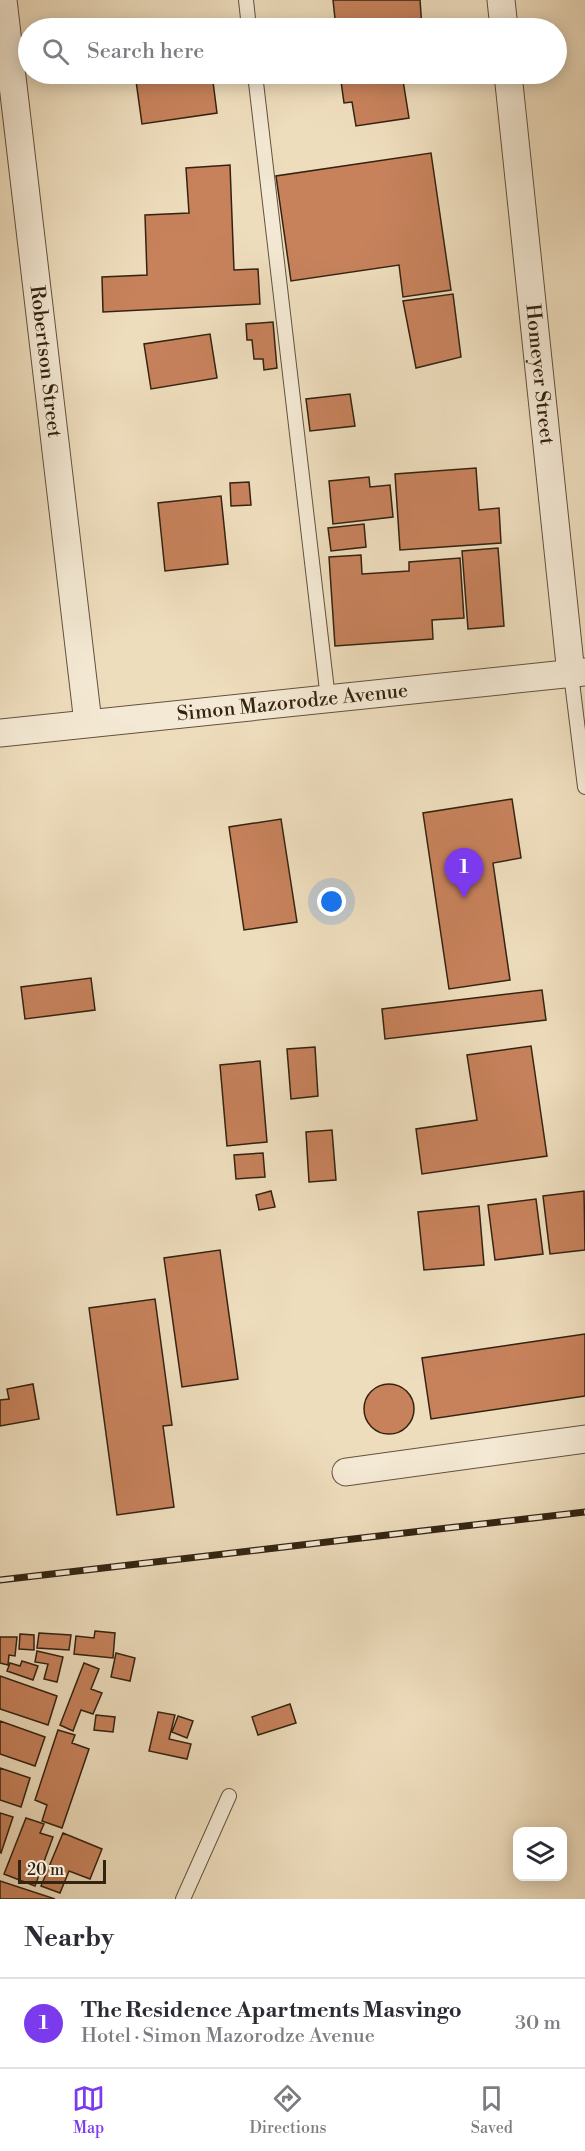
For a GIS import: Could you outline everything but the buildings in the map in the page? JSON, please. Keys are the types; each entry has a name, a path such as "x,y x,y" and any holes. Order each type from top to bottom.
{"street":[{"name":"Robertson Street","path":"3,0 88,723"},
{"path":"501,0 503,18"},
{"name":"Homeyer Street","path":"509,84 578,673"},
{"name":"Simon Mazorodze Avenue","path":"0,733 578,673"},
{"path":"346,1472 585,1439"}],"lane":[{"path":"246,0 248,18"},
{"path":"256,84 328,699"},
{"path":"578,673 585,787"},
{"path":"183,1899 229,1796"}],"railway":[{"path":"0,1580 585,1512"}],"place":[{"name":"The Residence Apartments Masvingo","path":"464,898"}]}
